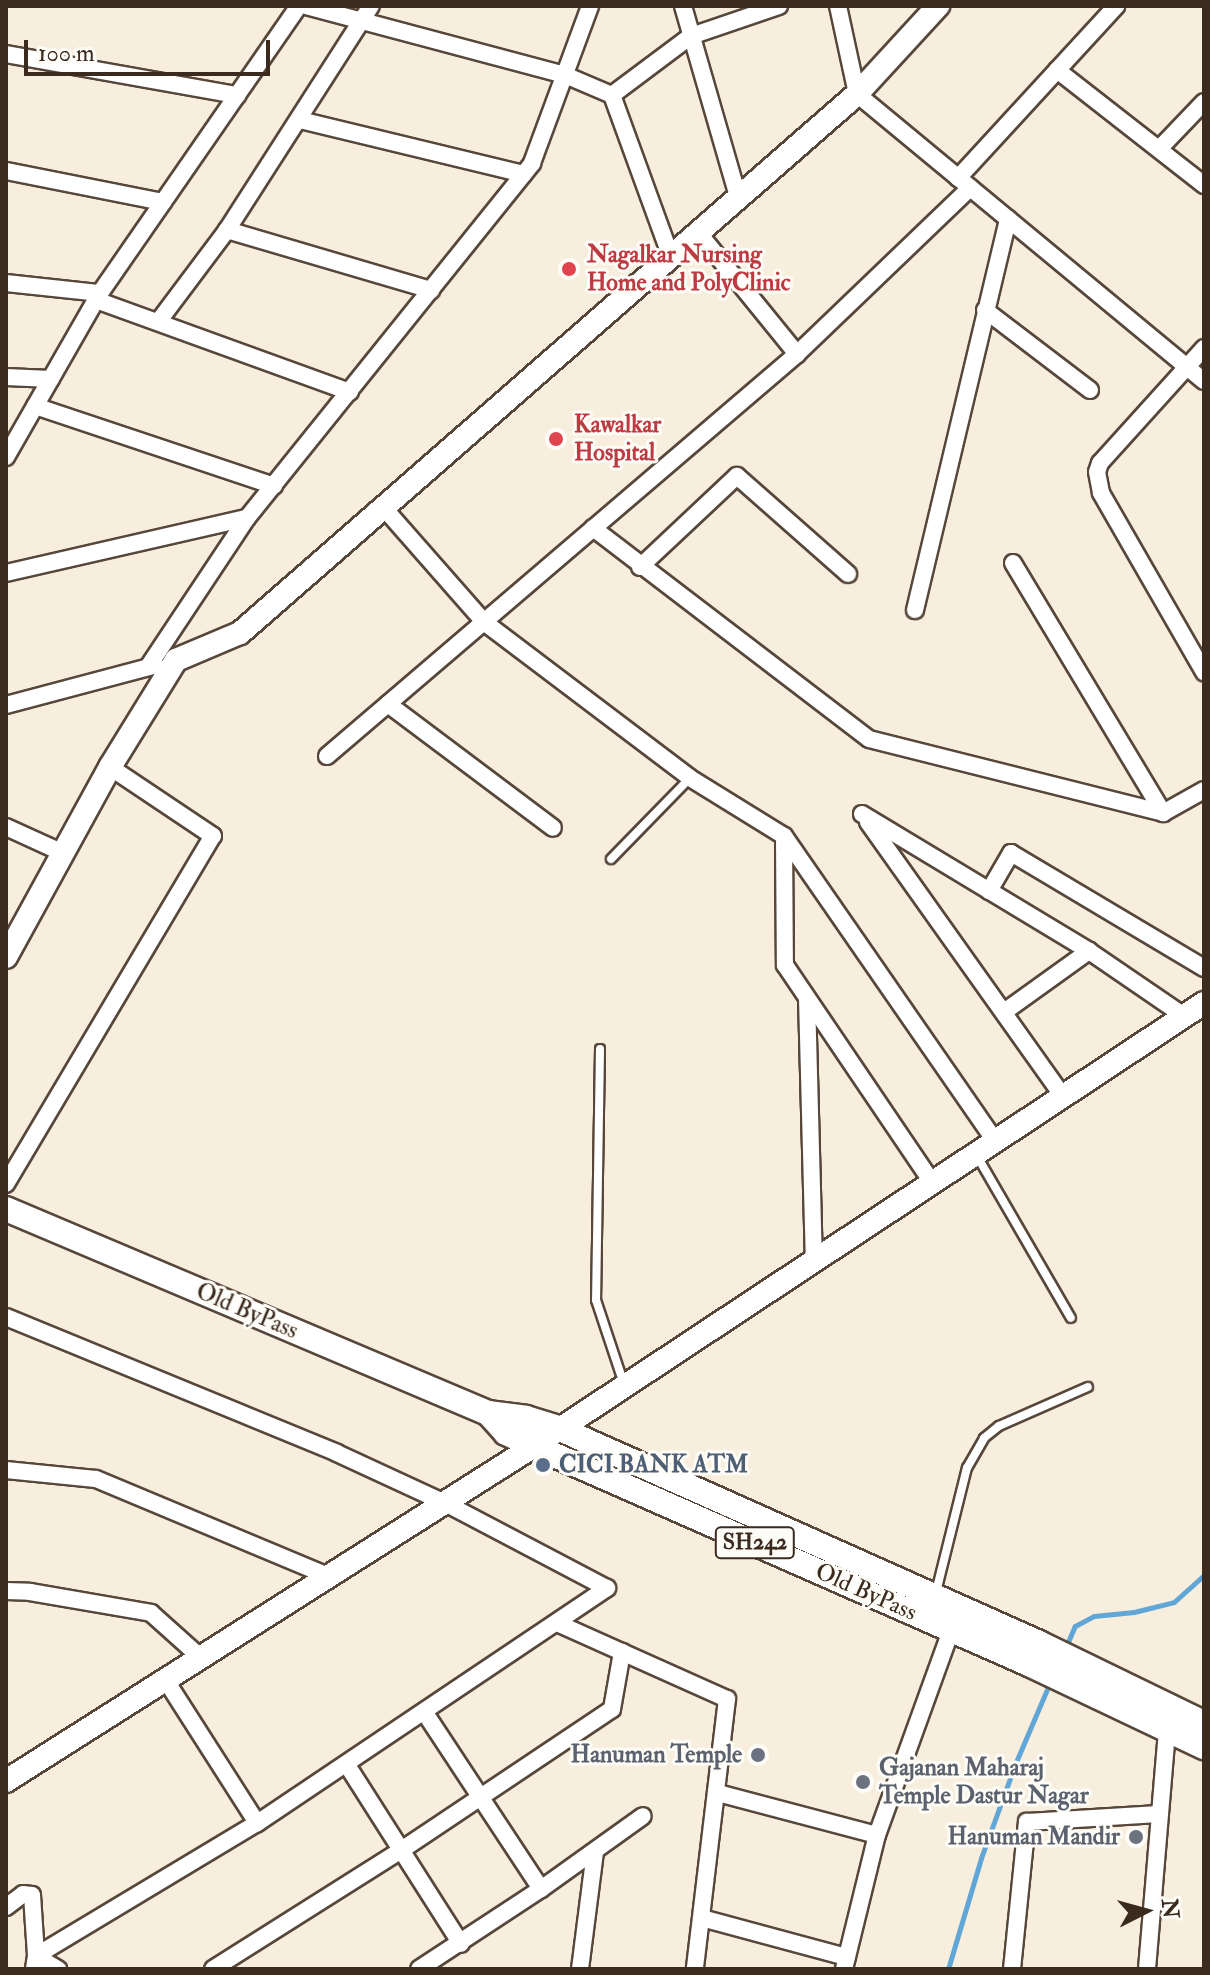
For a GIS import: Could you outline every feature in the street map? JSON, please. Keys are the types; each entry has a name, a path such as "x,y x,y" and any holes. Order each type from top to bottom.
{"main road":[{"path":"6,957 14,926 63,853 110,767 176,660 240,633 670,254 857,94 938,6"},
{"path":"6,1781 534,1446 1204,1003"},
{"name":"Old ByPass","path":"6,1209 488,1413 526,1418 558,1428 935,1596 956,1618"},
{"name":"Old ByPass","path":"488,1413 506,1433 534,1446 956,1618 1086,1677 1204,1723"},
{"name":"Old ByPass","path":"1086,1677 1167,1729 1204,1747"}],"street":[{"path":"6,457 98,296 299,6"},
{"path":"306,6 367,13 565,75 612,95 670,254"},
{"path":"148,667 247,518 532,163 590,6"},
{"path":"683,6 738,196"},
{"path":"612,95 691,36 779,6"},
{"path":"838,6 857,94 1204,381"},
{"path":"327,756 797,354 964,183 1057,70 1116,6"},
{"path":"158,322 227,230 367,13"},
{"path":"6,54 237,95"},
{"path":"1057,70 1204,185"},
{"path":"1159,149 1204,102"},
{"path":"300,120 524,174"},
{"path":"6,171 163,202"},
{"path":"915,610 1008,219"},
{"path":"227,230 431,290"},
{"path":"697,231 797,354"},
{"path":"6,283 98,296 158,322 350,392"},
{"path":"985,310 1090,390"},
{"path":"1204,348 1100,463 1097,472 1101,493 1204,672"},
{"path":"6,377 51,379"},
{"path":"35,406 274,486"},
{"path":"640,567 737,476 848,574"},
{"path":"384,508 484,622 690,778 784,836 995,1141"},
{"path":"6,573 247,518"},
{"path":"593,528 640,567 869,739 1163,813 1204,790"},
{"path":"1013,563 1163,813"},
{"path":"6,705 176,660"},
{"path":"388,704 553,828"},
{"path":"6,1184 213,836 110,767"},
{"path":"1063,1096 862,814 1089,951 1184,1016"},
{"path":"6,827 63,853"},
{"path":"784,836 785,965 932,1182"},
{"path":"989,891 1011,853 1204,968"},
{"path":"1004,1012 1089,951"},
{"path":"806,996 814,1260"},
{"path":"6,1317 337,1453 443,1502 607,1588 347,1765 35,1963"},
{"path":"6,1470 96,1479 328,1576"},
{"path":"6,1591 30,1592 151,1613 200,1657"},
{"path":"702,1918 846,1963 877,1835 956,1618"},
{"path":"557,1623 727,1699 695,1969"},
{"path":"213,1969 400,1851 612,1709 622,1652"},
{"path":"165,1679 257,1823"},
{"path":"425,1713 541,1889"},
{"path":"1147,1969 1167,1729"},
{"path":"347,1765 461,1944"},
{"path":"718,1793 877,1835"},
{"path":"1012,1969 1027,1822 1159,1814"},
{"path":"419,1969 461,1944 643,1816"},
{"path":"580,1969 595,1852"},
{"path":"6,1907 23,1894 32,1895 35,1899 35,1963"},
{"path":"35,1963 58,1969"}],"lane":[{"path":"611,859 690,778"},
{"path":"600,1049 596,1300 624,1385"},
{"path":"975,1154 1071,1318"},
{"path":"935,1596 974,1451 999,1426 1088,1387"}],"waterway":[{"path":"1065,1649 1075,1626 1094,1616 1134,1612 1174,1602 1204,1575"},
{"path":"948,1969 981,1858 1016,1762 1051,1680"}],"place":[{"name":"Nagalkar Nursing Home and PolyClinic","path":"569,269"},
{"name":"Kawalkar Hospital","path":"556,439"},
{"name":"CICI BANK ATM","path":"543,1465"},
{"name":"Hanuman Temple","path":"758,1755"},
{"name":"Gajanan Maharaj Temple Dastur Nagar","path":"863,1782"},
{"name":"Hanuman Mandir","path":"1136,1837"}]}
